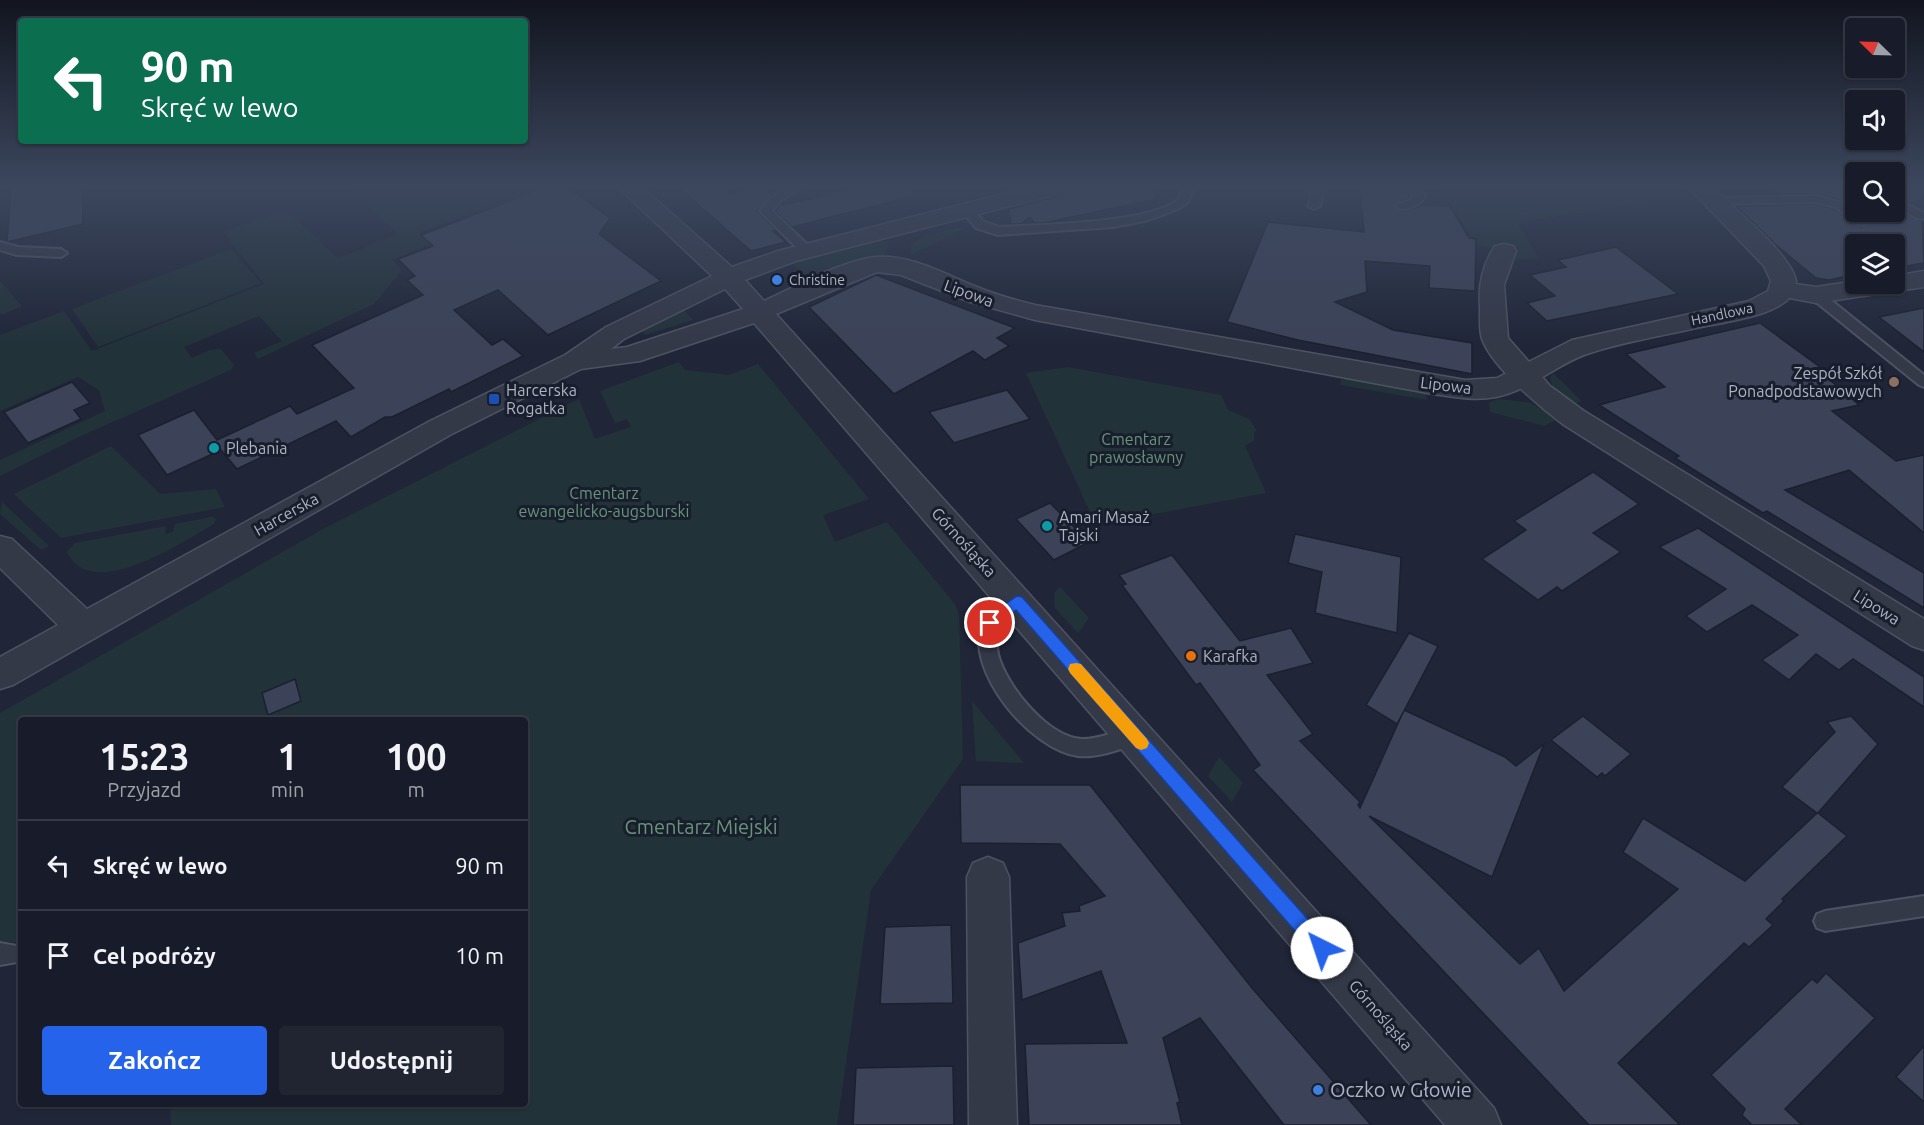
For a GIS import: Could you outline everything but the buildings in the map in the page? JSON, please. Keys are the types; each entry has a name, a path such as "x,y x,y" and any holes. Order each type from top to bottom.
{"street":[{"name":"Górnośląska","path":"688,240 729,278 760,312 1477,1125"},
{"name":"Harcerska","path":"0,674 431,433 494,399 575,361 615,333 761,264 847,240"},
{"path":"901,267 897,249 903,240"},
{"path":"1753,240 1778,265 1784,278 1783,290 1816,295 1924,279"},
{"path":"1504,251 1491,285 1493,327 1495,338 1502,350 1524,376"},
{"name":"Lipowa","path":"760,312 863,267 878,263 901,267 995,302 1043,315 1433,385 1483,390 1506,385 1524,376 1548,400 1574,418 1924,636"},
{"name":"Handlowa","path":"1524,376 1558,356 1582,346 1764,305 1775,299 1783,290"},
{"name":"Harcerska","path":"575,361 630,355 760,312"},
{"path":"0,548 83,627"},
{"path":"987,877 993,1125"}],"lane":[{"path":"796,240 807,251"},
{"path":"0,246 17,251 61,253"},
{"path":"1816,295 1924,382"},
{"path":"1017,601 990,623 987,640 991,660 1003,686 1031,721 1049,735 1070,746 1095,748 1134,736"},
{"path":"1825,921 1924,906"}],"green space":[{"path":"230,240 319,240 338,258 382,240 428,240 431,244 392,260 402,270 374,304 258,359 254,353 282,341 259,316 184,347 192,358 210,350 221,349 234,365 231,370 83,435 0,476 0,460 105,411 99,390 78,377 0,411 0,335 64,311 92,351 264,284"},
{"path":"918,240 940,240 911,255 911,245"},
{"path":"1473,240 1528,240 1539,258 1516,260 1504,251 1476,245"},
{"path":"881,241 889,243 885,255 860,260 810,282 792,263"},
{"path":"231,249 261,283 98,347 72,309"},
{"path":"0,281 22,306 2,315 0,313"},
{"path":"684,310 693,320 645,335 641,330"},
{"name":"Cmentarz Miejski","path":"679,362 685,370 729,375 758,364 869,499 823,515 835,542 887,522 955,604 959,615 963,759 871,890 837,1125 171,1125 170,1107 528,1107 528,717 18,717 18,943 0,941 0,713 323,529 579,399 595,439 631,427 627,419 615,423 600,391"},
{"name":"Cmentarz prawosławny","path":"1068,367 1221,395 1228,410 1249,419 1257,431 1254,432 1254,441 1245,446 1266,493 1096,525 1026,373"},
{"path":"1553,373 1581,401 1572,406 1553,389 1550,378"},
{"path":"1347,378 1426,392 1427,400 1340,385 1341,380"},
{"path":"1500,399 1531,403 1558,419 1544,426 1490,412 1489,402"},
{"path":"111,446 160,494 216,489 225,507 61,538 14,494"},
{"path":"2,502 49,546 41,550 0,514"},
{"path":"212,517 216,519 214,524 182,543 138,564 116,570 96,572 79,566 67,552 75,543 166,526 165,534 173,532 175,524"},
{"path":"1060,587 1089,618 1078,633 1055,608 1054,593"},
{"path":"972,701 1024,763 976,761"},
{"path":"1219,757 1243,783 1232,802 1208,776"}],"slow traffic":[{"path":"1076,669 1141,743"}],"place":[{"name":"Christine","path":"777,280"},
{"name":"Zespół Szkół Ponadpodstawowych","path":"1894,382"},
{"name":"Harcerska Rogatka","path":"494,399"},
{"name":"Plebania","path":"214,448"},
{"name":"Amari Masaż Tajski","path":"1047,526"},
{"name":"Karafka","path":"1191,656"},
{"name":"Oczko w Głowie","path":"1318,1090"}],"route":[{"path":"990,623 1017,601 1322,948"}],"park label":[{"name":"Cmentarz ewangelicko-augsburski","path":"604,502"}]}
